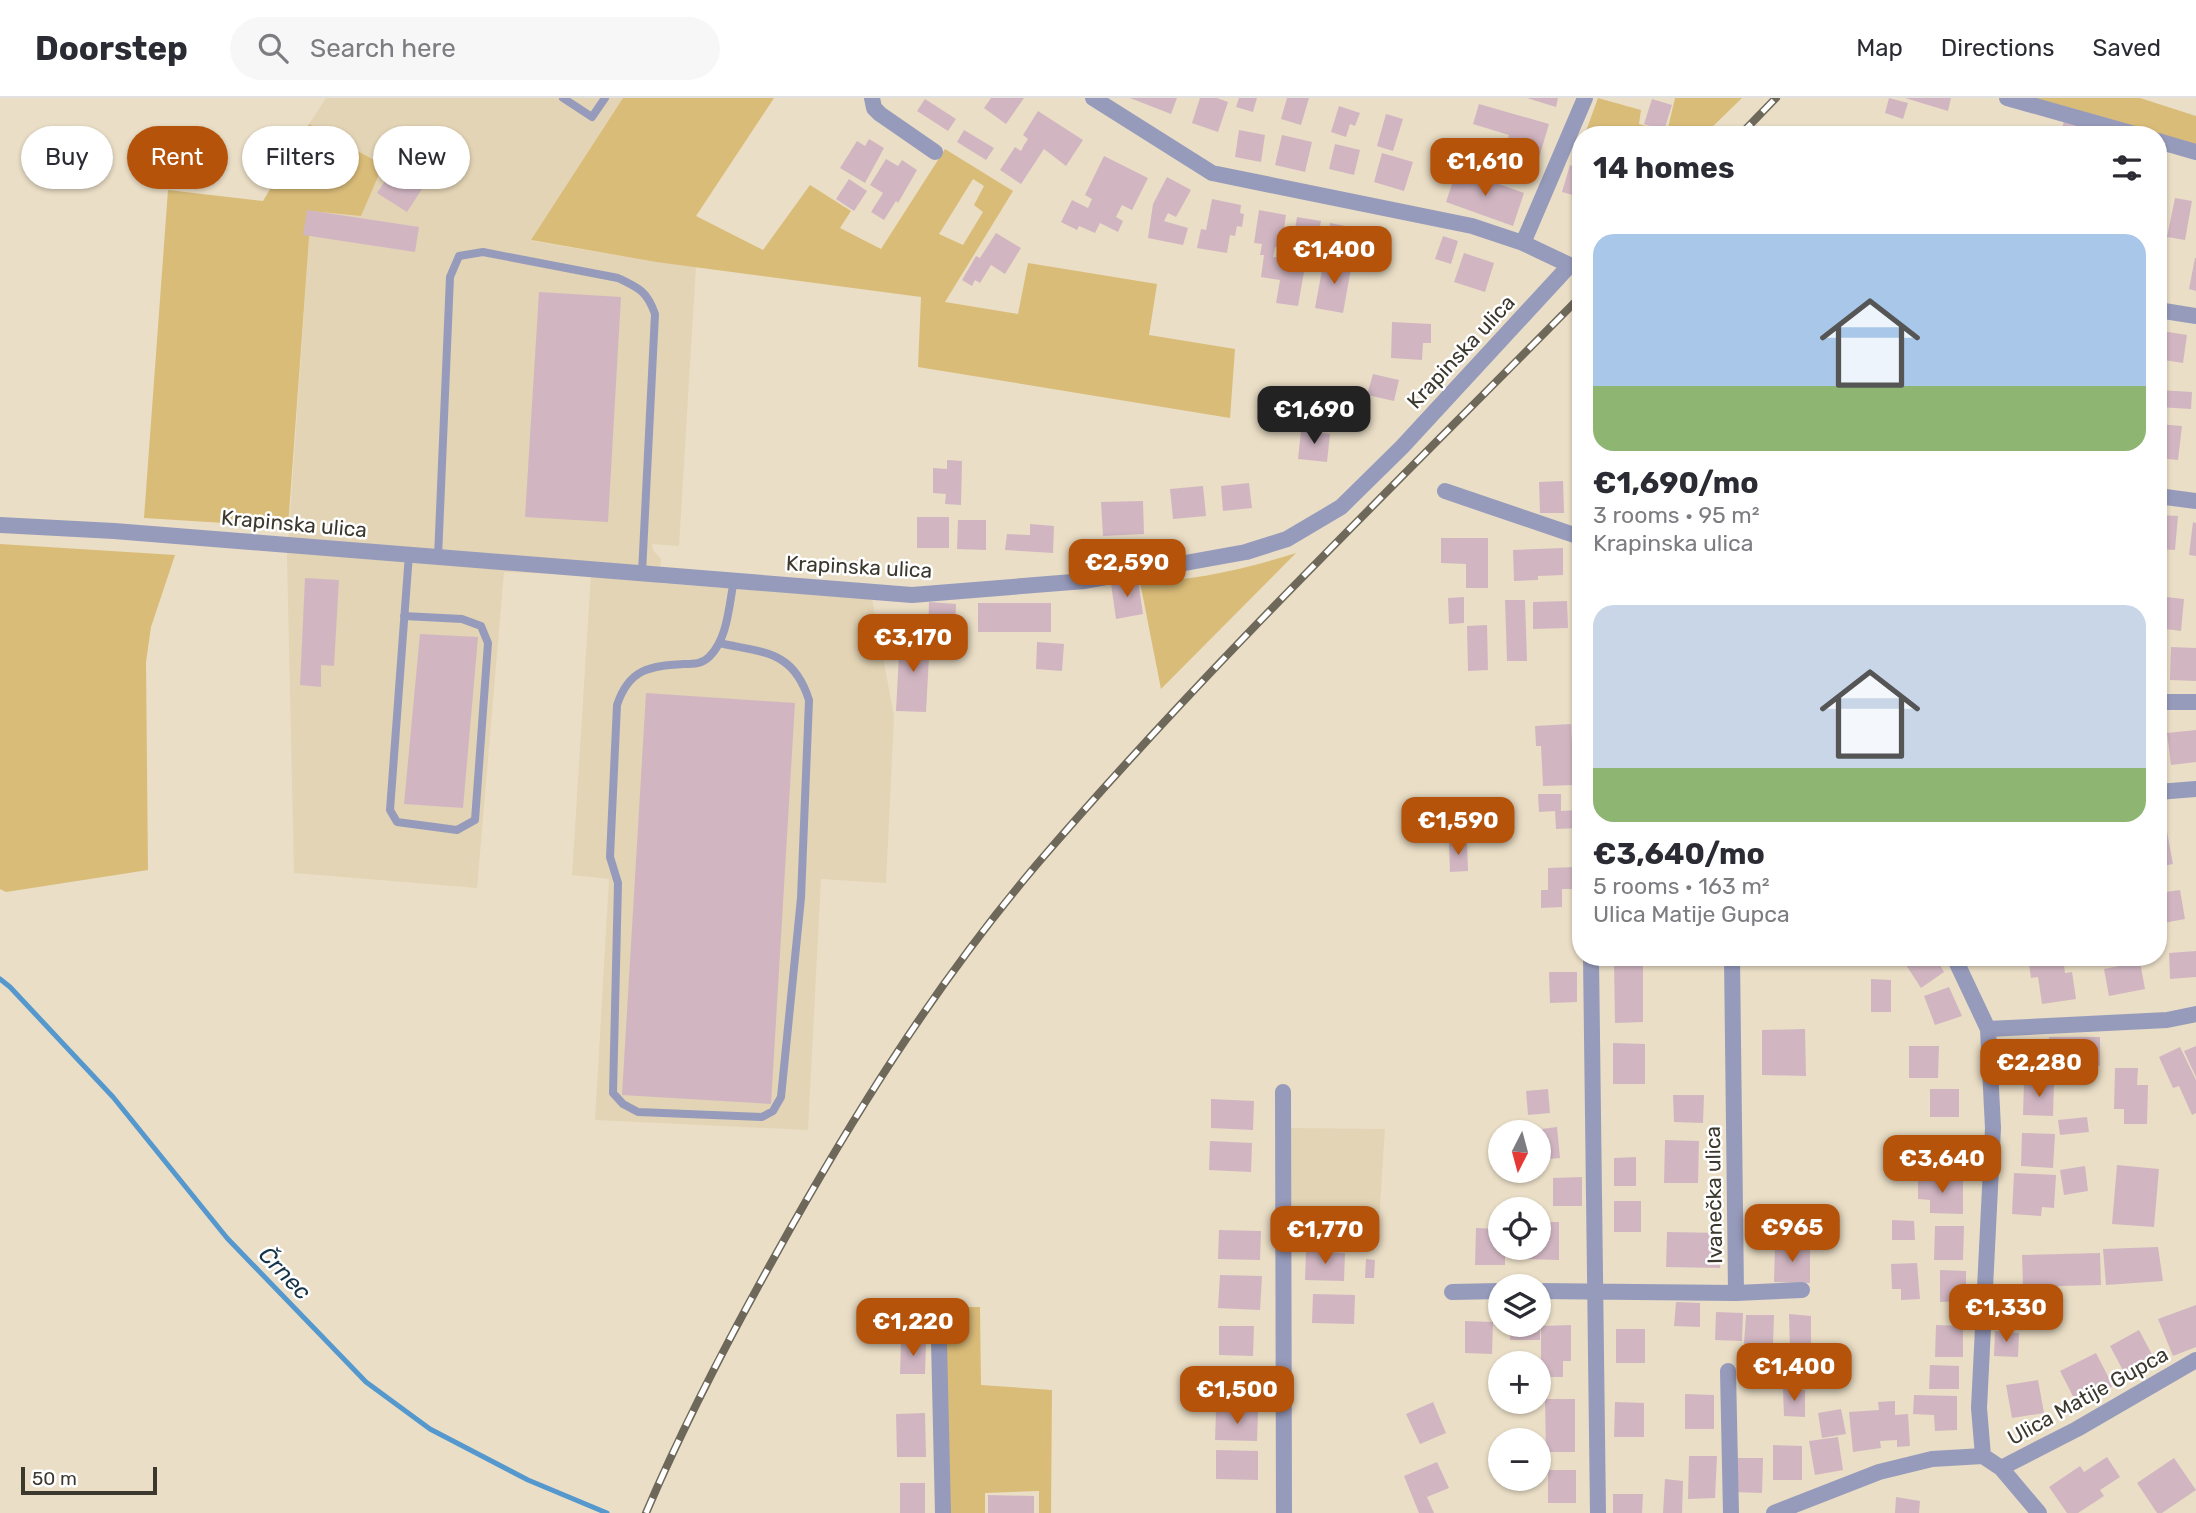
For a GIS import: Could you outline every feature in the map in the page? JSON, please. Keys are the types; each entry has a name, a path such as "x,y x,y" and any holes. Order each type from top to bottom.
{"street":[{"path":"872,98 874,108 880,114 935,152"},
{"path":"1093,98 1212,173 1439,218 1523,243 1572,266"},
{"path":"1573,126 1585,98"},
{"path":"2007,98 2106,126"},
{"path":"1523,243 1572,128"},
{"path":"2167,144 2196,152"},
{"name":"Krapinska ulica","path":"0,525 114,531 912,595 1085,581 1245,552 1287,539 1341,508 1572,270"},
{"path":"2167,311 2196,316"},
{"path":"1445,491 1572,534"},
{"path":"2167,497 2196,501"},
{"path":"2167,702 2196,702"},
{"path":"2167,791 2196,789"},
{"path":"1591,966 1598,1513"},
{"name":"Ivanečka ulica","path":"1551,1291 1736,1293 1732,966"},
{"name":"Ulica Matije Gupca","path":"1958,966 1988,1029 1993,1128 1979,1408 1983,1456 2001,1468 2039,1513"},
{"path":"1988,1029 2167,1020 2196,1014"},
{"path":"1283,1092 1284,1513"},
{"path":"1736,1293 1802,1290"},
{"path":"1452,1292 1488,1292"},
{"path":"939,1341 943,1513"},
{"name":"Ulica Matije Gupca","path":"2001,1468 2077,1429 2196,1360"},
{"path":"1728,1371 1731,1513"},
{"path":"1774,1513 1879,1472 1932,1459 1983,1456"}],"lane":[{"path":"564,98 592,117 605,98"},
{"path":"438,557 450,277 459,256 484,252 618,278 637,287 650,298 655,314 642,573"},
{"path":"404,617 462,620 481,626 488,643 475,820 457,830 397,822 390,810 404,617 409,554"},
{"path":"719,643 773,655 792,666 804,685 809,700 802,898 780,1097 773,1111 761,1117 638,1112 623,1104 613,1093 618,883 610,857 617,705 622,688 636,673 701,663 710,657 719,643 734,580"}],"shaded area":[{"path":"326,98 623,98 532,241 696,266 679,546 652,544 653,550 661,559 658,583 872,599 894,716 886,883 821,879 808,1130 595,1120 609,879 572,875 591,575 504,572 477,888 294,873 287,557 311,211 345,189 359,189 359,180 373,171 373,189 470,189 470,126 373,126 373,159 359,152 359,126 309,124"},
{"path":"623,98 774,98 696,216 763,250 810,185 851,211 840,228 881,249 945,149 1013,191 945,302 1018,314 1028,263 1157,284 1149,335 1235,349 1230,418 918,367 921,297 656,262 531,240","holes":["973,179 984,186 974,205 983,212 963,245 939,234"]},
{"path":"1598,98 1641,110 1639,124 1646,126 1588,126"},
{"path":"1675,98 1742,98 1713,126 1668,126"},
{"path":"2029,98 2140,98 2196,116 2196,146 2167,138 2167,126 2126,126"},
{"path":"359,152 373,159 373,188 361,216 311,211 288,527 144,518 168,190 263,201 270,189 359,189"},
{"path":"0,544 175,555 151,627 146,662 148,870 6,892 0,889"},
{"path":"1296,553 1161,689 1140,582 1219,573"},
{"path":"1291,1128 1385,1129 1379,1222 1291,1221"},
{"path":"942,1307 980,1307 981,1385 1052,1390 1051,1513 1039,1513 1039,1491 985,1493 985,1513 950,1513"}],"water":[{"path":"1765,1205 1780,1205 1779,1236 1765,1235"}],"building":[{"path":"991,98 1024,98 1006,124 984,108"},
{"path":"1130,98 1177,98 1171,114"},
{"path":"1200,98 1217,98 1228,102 1218,132 1192,123"},
{"path":"1239,98 1257,98 1253,112 1236,107"},
{"path":"1287,98 1309,98 1301,125 1281,119"},
{"path":"1527,98 1558,98 1556,107"},
{"path":"1889,98 1908,103 1903,119 1885,113"},
{"path":"1905,98 1951,98 1948,111"},
{"path":"925,99 956,119 948,131 917,111"},
{"path":"1652,99 1672,105 1666,126 1644,124"},
{"path":"1479,104 1549,124 1538,161 1504,151 1509,135 1473,124"},
{"path":"1339,106 1360,113 1355,126 1350,124 1346,137 1331,132"},
{"path":"1038,111 1083,140 1066,166 1044,149 1021,184 1000,170 1015,147 1021,151 1028,139 1023,135"},
{"path":"1386,114 1403,119 1393,151 1377,146"},
{"path":"2064,121 2082,126 2063,126"},
{"path":"964,130 994,148 986,160 957,142"},
{"path":"1239,130 1265,135 1261,162 1235,157"},
{"path":"1282,135 1312,142 1305,172 1275,165"},
{"path":"869,139 884,148 865,183 840,168 857,141 865,146"},
{"path":"1335,144 1360,150 1354,175 1329,169"},
{"path":"1382,153 1413,162 1404,191 1374,182"},
{"path":"1104,156 1148,178 1132,210 1122,205 1116,217 1123,221 1118,232 1100,223 1095,233 1079,226 1077,230 1061,222 1072,200 1088,208 1092,199 1085,195"},
{"path":"886,159 898,166 902,160 917,170 898,203 896,201 884,220 871,212 883,193 870,185"},
{"path":"1570,165 1572,195 1562,192"},
{"path":"1457,169 1524,193 1513,226 1446,202"},
{"path":"1167,177 1191,190 1176,217 1168,213 1164,221 1188,228 1183,245 1148,238 1153,204"},
{"path":"849,179 867,191 854,211 836,199"},
{"path":"380,189 422,189 407,212 377,193"},
{"path":"2175,198 2192,201 2185,240 2167,237"},
{"path":"1212,199 1241,205 1240,213 1244,214 1242,227 1237,226 1235,236 1230,235 1227,253 1197,248 1201,229 1206,230"},
{"path":"307,210 419,227 415,252 303,235"},
{"path":"1259,210 1286,215 1281,248 1275,247 1273,257 1284,258 1283,262 1305,266 1298,306 1276,303 1280,280 1261,277 1264,255 1260,255 1262,244 1254,243"},
{"path":"1297,217 1321,221 1316,246 1293,242"},
{"path":"1330,223 1361,229 1359,243 1365,245 1362,260 1324,253"},
{"path":"996,233 1021,248 1005,274 991,265 980,283 975,280 972,286 962,280 976,256 980,258"},
{"path":"1443,236 1458,241 1451,264 1435,259"},
{"path":"1464,253 1494,263 1485,292 1454,282"},
{"path":"2196,258 2196,291 2189,289"},
{"path":"1324,259 1352,263 1343,313 1315,308"},
{"path":"539,292 621,297 608,522 525,517"},
{"path":"1392,322 1431,324 1431,343 1423,343 1422,360 1391,358"},
{"path":"2167,332 2187,335 2183,363 2167,360"},
{"path":"1373,374 1399,380 1394,401 1367,395"},
{"path":"1270,386 1286,388 1283,411 1267,409"},
{"path":"1308,390 1347,394 1344,426 1305,422"},
{"path":"2167,390 2192,392 2191,409 2167,408"},
{"path":"2167,425 2182,426 2178,460 2167,459"},
{"path":"1301,431 1330,434 1327,462 1298,459"},
{"path":"947,460 962,461 961,505 945,504 946,494 933,493 933,468 947,469"},
{"path":"1563,481 1564,513 1540,513 1539,482"},
{"path":"1249,483 1252,508 1223,511 1221,486"},
{"path":"1203,486 1206,516 1173,519 1170,489"},
{"path":"1143,501 1144,534 1103,536 1101,502"},
{"path":"2167,515 2178,516 2175,550 2167,550"},
{"path":"917,517 949,517 949,548 917,548"},
{"path":"958,520 986,520 986,550 957,549"},
{"path":"2193,522 2196,523 2196,556 2189,555"},
{"path":"1030,524 1054,526 1053,553 1005,550 1007,534 1030,535"},
{"path":"1441,538 1488,538 1488,588 1466,588 1466,564 1441,563"},
{"path":"1563,548 1563,575 1514,581 1513,550"},
{"path":"305,578 339,580 334,666 321,665 321,687 300,685"},
{"path":"1138,580 1143,614 1116,619 1111,584"},
{"path":"1464,597 1464,623 1449,624 1448,598"},
{"path":"2167,597 2184,599 2181,631 2167,629"},
{"path":"1505,600 1525,600 1527,661 1507,661"},
{"path":"1567,601 1568,628 1533,629 1533,602"},
{"path":"929,602 956,604 955,635 928,634"},
{"path":"978,603 1051,603 1051,632 978,632"},
{"path":"1487,625 1488,670 1468,671 1467,626"},
{"path":"420,634 478,637 463,808 404,804"},
{"path":"900,636 930,638 926,712 896,711"},
{"path":"1037,642 1064,644 1062,671 1036,669"},
{"path":"2171,647 2196,648 2196,681 2170,680"},
{"path":"646,693 795,703 771,1104 622,1095"},
{"path":"1571,724 1572,785 1543,786 1541,746 1536,746 1535,726"},
{"path":"2196,730 2196,762 2171,765 2167,733"},
{"path":"1538,794 1561,794 1561,811 1572,810 1572,828 1556,829 1555,811 1539,812"},
{"path":"1470,808 1471,836 1443,837 1442,810"},
{"path":"2167,832 2173,864 2167,865"},
{"path":"1449,843 1467,843 1468,871 1450,872"},
{"path":"1572,867 1572,889 1562,889 1562,907 1541,908 1541,890 1548,890 1548,868"},
{"path":"2180,890 2185,919 2167,922 2167,892"},
{"path":"2196,951 2196,977 2170,979 2169,953"},
{"path":"1614,966 1643,966 1643,1022 1615,1023"},
{"path":"1907,966 1940,966 1944,972 1921,988"},
{"path":"2029,966 2064,966 2065,973 2072,972 2076,999 2042,1004 2038,977 2031,978"},
{"path":"2141,966 2145,989 2109,996 2104,969"},
{"path":"1549,972 1577,972 1577,1002 1550,1003"},
{"path":"1871,979 1891,980 1891,1012 1871,1012"},
{"path":"1949,987 1962,1016 1935,1025 1924,996"},
{"path":"1805,1029 1806,1076 1762,1075 1762,1030"},
{"path":"2049,1037 2100,1037 2100,1066 2049,1066"},
{"path":"1613,1043 1645,1044 1645,1084 1613,1084"},
{"path":"1909,1046 1939,1046 1938,1078 1909,1078"},
{"path":"2196,1046 2196,1077 2184,1051"},
{"path":"2180,1047 2196,1080 2196,1113 2192,1115 2179,1086 2173,1088 2159,1057"},
{"path":"2115,1068 2138,1068 2137,1085 2148,1085 2147,1124 2124,1124 2124,1109 2114,1109"},
{"path":"2024,1082 2054,1083 2053,1116 2023,1115"},
{"path":"1548,1089 1550,1113 1528,1115 1526,1091"},
{"path":"1930,1089 1959,1089 1959,1117 1930,1117"},
{"path":"1673,1095 1704,1095 1703,1123 1674,1122"},
{"path":"1211,1099 1254,1101 1253,1130 1211,1128"},
{"path":"2087,1117 2089,1132 2060,1135 2058,1120"},
{"path":"1557,1127 1560,1158 1551,1159 1551,1128"},
{"path":"2022,1133 2055,1134 2053,1168 2021,1166"},
{"path":"1665,1140 1699,1141 1698,1183 1664,1183"},
{"path":"1210,1141 1252,1143 1251,1172 1209,1170"},
{"path":"1636,1157 1636,1186 1614,1186 1614,1158"},
{"path":"2117,1165 2159,1169 2154,1227 2112,1224"},
{"path":"2085,1166 2088,1191 2064,1195 2060,1170"},
{"path":"2014,1173 2056,1175 2054,1208 2042,1207 2041,1216 2012,1214"},
{"path":"1582,1177 1582,1206 1553,1206 1553,1178"},
{"path":"1918,1178 1963,1180 1963,1214 1930,1213 1930,1200 1918,1199"},
{"path":"1614,1201 1641,1201 1641,1232 1614,1232"},
{"path":"1892,1220 1914,1221 1915,1240 1892,1240"},
{"path":"1551,1222 1559,1222 1559,1260 1551,1260"},
{"path":"1935,1226 1964,1226 1963,1260 1934,1260"},
{"path":"1476,1228 1488,1228 1488,1260 1505,1260 1505,1265 1475,1265"},
{"path":"1219,1230 1261,1231 1260,1260 1218,1259"},
{"path":"1667,1232 1722,1233 1720,1268 1666,1267"},
{"path":"1775,1246 1810,1246 1810,1283 1774,1282"},
{"path":"2158,1247 2163,1281 2106,1285 2103,1249"},
{"path":"1306,1251 1345,1253 1344,1281 1305,1280"},
{"path":"2100,1253 2101,1285 2023,1287 2022,1255"},
{"path":"1366,1259 1375,1260 1374,1278 1365,1278"},
{"path":"1917,1263 1920,1299 1901,1300 1901,1289 1892,1289 1891,1264"},
{"path":"1940,1270 1966,1271 1966,1301 1940,1302"},
{"path":"1220,1275 1262,1276 1260,1310 1218,1308"},
{"path":"2005,1292 2041,1292 2041,1327 2006,1327"},
{"path":"1313,1294 1355,1295 1354,1324 1312,1323"},
{"path":"1676,1302 1700,1303 1700,1327 1674,1326"},
{"path":"2196,1305 2196,1347 2173,1356 2158,1319"},
{"path":"1716,1312 1743,1313 1742,1341 1715,1340"},
{"path":"1789,1314 1811,1316 1811,1350 1790,1350"},
{"path":"1746,1315 1774,1315 1773,1344 1744,1344"},
{"path":"1465,1321 1488,1322 1488,1337 1493,1337 1492,1351 1488,1351 1488,1354 1465,1353"},
{"path":"1571,1325 1571,1361 1563,1361 1563,1377 1551,1377 1551,1351 1541,1351 1541,1337 1551,1337 1551,1326"},
{"path":"1936,1325 1963,1326 1963,1357 1935,1357"},
{"path":"1219,1326 1254,1326 1253,1356 1219,1355"},
{"path":"1616,1329 1645,1329 1645,1363 1616,1363"},
{"path":"2139,1330 2156,1362 2127,1378 2110,1346"},
{"path":"1995,1331 2019,1333 2018,1357 1994,1356"},
{"path":"1510,1337 1540,1337 1540,1340 1510,1340"},
{"path":"901,1341 926,1342 925,1374 900,1374"},
{"path":"2096,1353 2113,1386 2077,1404 2060,1371"},
{"path":"1930,1365 1959,1366 1959,1389 1929,1389"},
{"path":"1206,1368 1248,1369 1248,1398 1205,1397"},
{"path":"2038,1380 2044,1413 2012,1418 2006,1385"},
{"path":"1783,1389 1805,1390 1805,1417 1784,1416"},
{"path":"1685,1394 1714,1395 1714,1429 1685,1429"},
{"path":"1914,1395 1957,1396 1957,1430 1935,1431 1934,1415 1913,1414"},
{"path":"1551,1399 1575,1399 1575,1452 1551,1452 1551,1428 1546,1428 1545,1414 1551,1414"},
{"path":"1895,1401 1895,1415 1908,1414 1910,1446 1897,1447 1897,1440 1880,1441 1881,1448 1853,1452 1849,1412 1879,1410 1878,1402"},
{"path":"1433,1402 1446,1433 1420,1444 1406,1414"},
{"path":"1615,1402 1644,1403 1644,1437 1614,1437"},
{"path":"1841,1409 1846,1434 1822,1438 1818,1413"},
{"path":"1216,1411 1258,1412 1257,1441 1215,1440"},
{"path":"925,1413 926,1457 897,1457 896,1414"},
{"path":"1838,1437 1843,1470 1815,1475 1809,1441"},
{"path":"1773,1445 1802,1446 1802,1480 1773,1480"},
{"path":"1216,1450 1258,1451 1258,1480 1216,1479"},
{"path":"1689,1456 1717,1456 1715,1498 1688,1499"},
{"path":"2107,1457 2120,1477 2100,1490 2104,1496 2078,1513 2067,1513 2049,1487 2080,1466 2084,1472"},
{"path":"1733,1458 1763,1458 1762,1493 1733,1492"},
{"path":"2174,1458 2196,1490 2162,1513 2157,1513 2137,1483"},
{"path":"1437,1462 1449,1488 1427,1497 1434,1513 1419,1513 1404,1476"},
{"path":"1551,1470 1576,1470 1576,1503 1548,1503"},
{"path":"1665,1479 1683,1481 1682,1513 1663,1513"},
{"path":"900,1483 925,1483 925,1513 900,1513"},
{"path":"1613,1494 1643,1494 1642,1513 1613,1513"},
{"path":"988,1495 1034,1496 1034,1513 988,1513"},
{"path":"1896,1497 1920,1501 1919,1513 1895,1513"}],"waterway":[{"name":"Črnec","path":"0,979 113,1097 227,1238 366,1382 430,1429 528,1480 607,1513"}],"railway":[{"path":"1749,126 1776,98"},
{"path":"646,1513 724,1351 834,1154 930,1004 1001,909 1103,789 1236,646 1572,305"}]}
